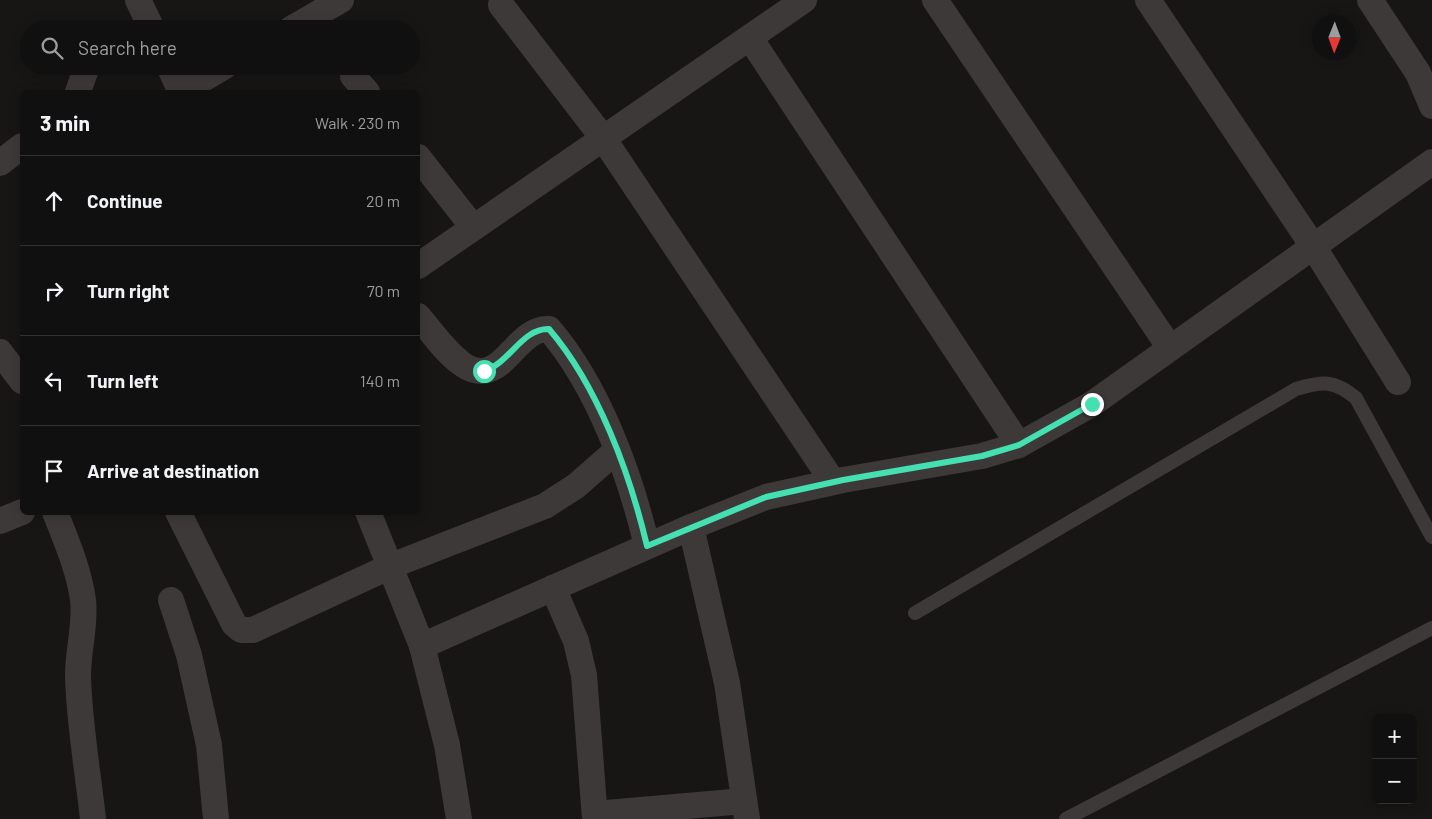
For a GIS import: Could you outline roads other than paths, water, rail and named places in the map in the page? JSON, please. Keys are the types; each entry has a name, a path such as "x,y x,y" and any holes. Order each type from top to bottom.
{"street":[{"path":"307,20 341,0"},
{"path":"420,265 804,0"},
{"path":"935,0 1170,348"},
{"path":"1148,0 1313,246 1398,382"},
{"path":"1370,0 1425,68 1432,106"},
{"path":"501,5 603,138 833,482"},
{"path":"750,38 1019,445"},
{"path":"79,90 84,75"},
{"path":"173,75 180,90"},
{"path":"184,90 210,75"},
{"path":"0,163 20,148"},
{"path":"420,160 473,227"},
{"path":"422,646 647,546 766,497 833,482 982,456 1019,445 1092,404 1432,162"},
{"path":"420,318 460,363 471,370 484,371 497,367 528,336 540,329 549,329 558,340 595,400 626,470 647,546"},
{"path":"0,352 20,378"},
{"path":"180,515 234,624 241,630 253,630 391,566 546,506 576,486 617,450"},
{"path":"0,521 20,513"},
{"path":"56,515 72,559 83,599 78,677 93,819"},
{"path":"369,515 422,646 447,744 459,819"},
{"path":"553,588 576,641 584,675 595,816 745,810 727,683 691,527"},
{"path":"171,600 189,654 209,745 216,819"}],"lane":[{"path":"915,613 1296,389 1321,382 1344,388 1356,398 1432,537"},
{"path":"1066,819 1432,628"}]}
